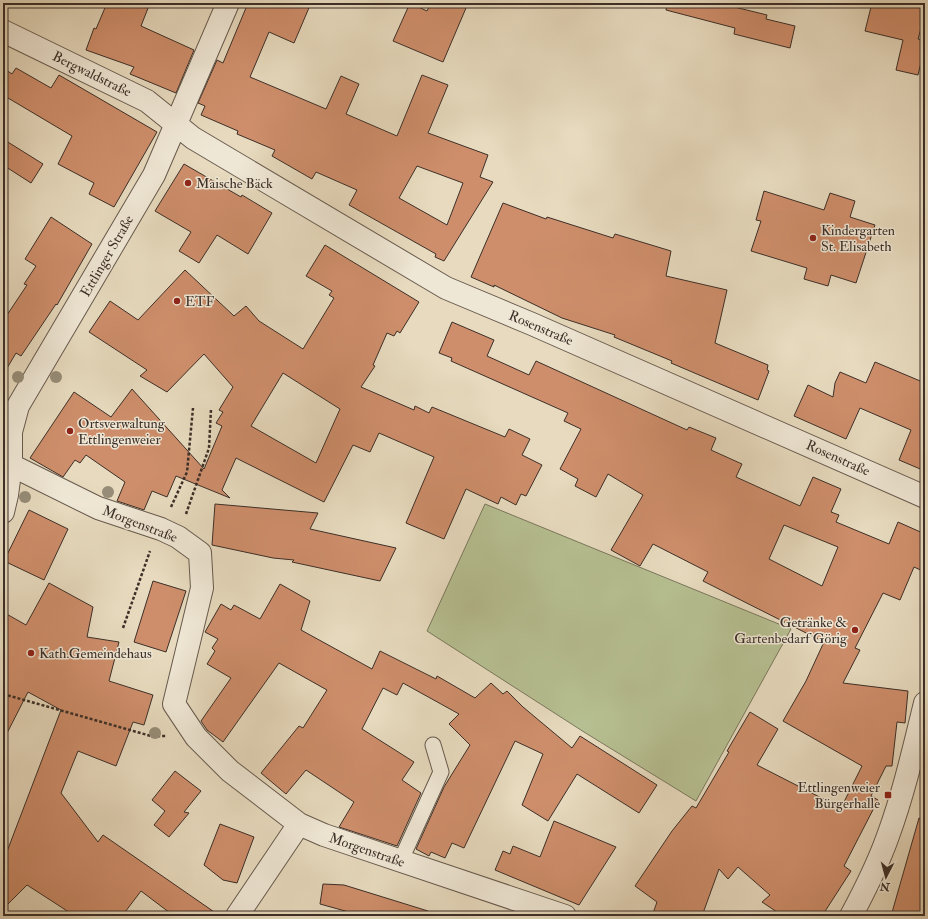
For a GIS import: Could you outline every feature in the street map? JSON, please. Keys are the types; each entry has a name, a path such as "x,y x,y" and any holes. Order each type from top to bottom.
{"street":[{"name":"Ettlinger Straße","path":"3,512 7,496 11,465 10,404 154,175 228,3"},
{"name":"Bergwaldstraße","path":"3,31 147,101 176,124"},
{"name":"Rosenstraße","path":"176,124 193,138 446,288 532,324 925,497"},
{"name":"Morgenstraße","path":"11,465 98,508 161,529 178,537 200,553 202,588 174,704 196,737 230,771 299,824 324,835 400,862 565,916"},
{"path":"851,916 870,880 888,837 905,784 925,703"},
{"path":"237,916 299,824"}],"lane":[{"path":"400,862 441,772 433,745"}],"path":[{"path":"178,537 209,448 211,409"},
{"path":"3,694 152,736 196,737"}],"green space":[{"path":"485,504 791,629 696,801 584,732 427,631"}],"building":[{"path":"107,3 150,3 141,26 194,50 176,93 130,74 134,67 86,50 94,28 96,29"},
{"path":"248,3 311,3 294,43 269,32 250,77 326,109 341,76 359,84 346,114 397,136 422,75 448,85 428,133 488,155 480,177 493,182 444,261 435,257 436,254 349,205 357,190 316,172 312,179 272,156 275,150 237,134 238,131 201,115 205,106 198,103 217,60 223,63","holes":["417,166 463,183 447,225 399,198"]},
{"path":"410,3 427,11 431,3 454,3 466,8 443,62 393,41"},
{"path":"667,3 718,3 767,15 766,19 795,26 790,48 734,34 735,28 666,10"},
{"path":"872,3 925,3 925,15 918,39 925,41 925,46 918,75 896,70 903,40 865,31"},
{"path":"3,68 12,74 16,68 51,88 59,75 157,132 114,207 89,194 94,183 58,164 72,136 3,95"},
{"path":"3,139 43,164 31,183 3,165"},
{"path":"184,164 272,213 248,254 217,235 199,263 179,251 191,232 155,211"},
{"name":"Kindergarten St. Elisabeth","path":"764,191 824,210 830,193 855,201 850,217 875,225 856,283 831,275 828,286 804,279 807,268 751,251 761,221 756,220"},
{"path":"503,203 546,219 547,217 613,238 615,234 671,251 666,276 727,290 715,343 768,365 767,370 769,371 758,400 671,363 672,361 614,337 615,335 562,318 494,285 494,287 471,277"},
{"path":"51,217 92,244 57,305 56,304 21,356 16,353 3,375 3,321 27,285 24,284 36,266 25,259"},
{"path":"325,245 419,302 400,333 397,331 394,336 387,333 373,365 375,366 361,387 414,410 415,406 429,413 432,407 505,437 509,429 530,439 522,455 542,465 526,496 521,494 516,505 501,497 498,504 466,489 444,539 406,523 434,457 379,433 370,452 353,445 324,502 236,458 222,490 230,498 176,476 167,497 152,491 144,510 117,501 125,482 86,455 80,463 75,460 63,477 30,458 74,392 111,417 132,389 204,469 222,426 216,423 223,412 219,410 233,387 204,354 167,392 140,376 147,370 89,332 110,301 138,320 185,270 234,316 246,306 259,321 303,349 334,298 329,295 332,291 306,276","holes":["283,373 340,409 316,463 251,426"]},
{"path":"452,322 494,340 487,356 529,375 536,361 687,430 689,427 716,438 711,450 742,464 736,477 800,506 813,477 841,489 831,512 839,515 836,522 889,544 898,522 925,534 925,572 914,567 900,600 883,593 855,648 860,650 843,683 908,691 905,723 897,722 892,766 886,766 871,796 878,800 844,866 851,871 822,916 783,916 762,902 770,895 738,867 728,879 719,869 702,916 652,916 657,902 635,886 672,831 692,806 696,808 729,752 727,751 750,712 778,729 757,765 841,808 862,766 783,721 806,681 824,642 703,581 708,572 653,544 640,566 611,550 643,495 608,474 596,497 575,486 578,479 560,469 581,429 564,421 568,413 451,361 452,358 439,353","holes":["784,525 838,547 822,586 769,559"]},
{"path":"875,362 925,383 925,471 899,460 911,430 860,408 846,439 794,416 808,385 833,397 835,383 840,372 866,383"},
{"path":"215,504 318,513 310,529 396,548 380,581 292,562 294,560 273,558 212,545"},
{"path":"29,510 68,529 44,580 4,561"},
{"path":"153,581 186,591 166,652 134,642"},
{"path":"49,583 93,607 87,637 119,642 109,681 153,695 144,725 133,722 116,766 78,751 61,793 98,842 103,835 220,916 174,916 141,891 122,916 75,916 27,885 3,909 3,862 61,710 28,692 3,741 3,612 26,625"},
{"path":"280,584 310,601 301,630 372,669 380,651 436,679 437,676 475,698 491,683 503,694 507,691 523,707 572,748 580,736 657,785 639,813 577,774 548,821 522,805 543,754 515,741 464,848 452,843 445,858 431,852 429,856 416,849 444,787 470,745 449,724 459,714 403,683 397,695 383,688 362,729 414,762 402,780 421,793 397,846 339,827 354,802 306,770 286,794 261,773 299,726 303,728 327,690 279,663 223,742 207,730 201,721 231,678 207,664 215,651 212,648 218,639 205,632 221,604 231,610 234,605 260,619"},
{"path":"175,771 201,791 184,812 189,813 169,837 154,825 165,811 152,800"},
{"path":"919,818 925,819 925,916 891,916"},
{"path":"554,821 616,847 579,905 495,870 503,851 510,854 513,846 540,857"},
{"path":"220,824 254,837 237,883 223,880 204,865"},
{"path":"323,884 344,885 428,911 428,916 363,916 320,904"}],"place":[{"name":"Maische Bäck","path":"188,183"},
{"name":"Kindergarten St. Elisabeth","path":"813,238"},
{"name":"ETF","path":"177,301"},
{"name":"Ortsverwaltung Ettlingenweier","path":"70,431"},
{"name":"Getränke & Gartenbedarf Görig","path":"855,630"},
{"name":"Kath.Gemeindehaus","path":"31,653"},
{"name":"Ettlingenweier Bürgerhalle","path":"888,795"}]}
